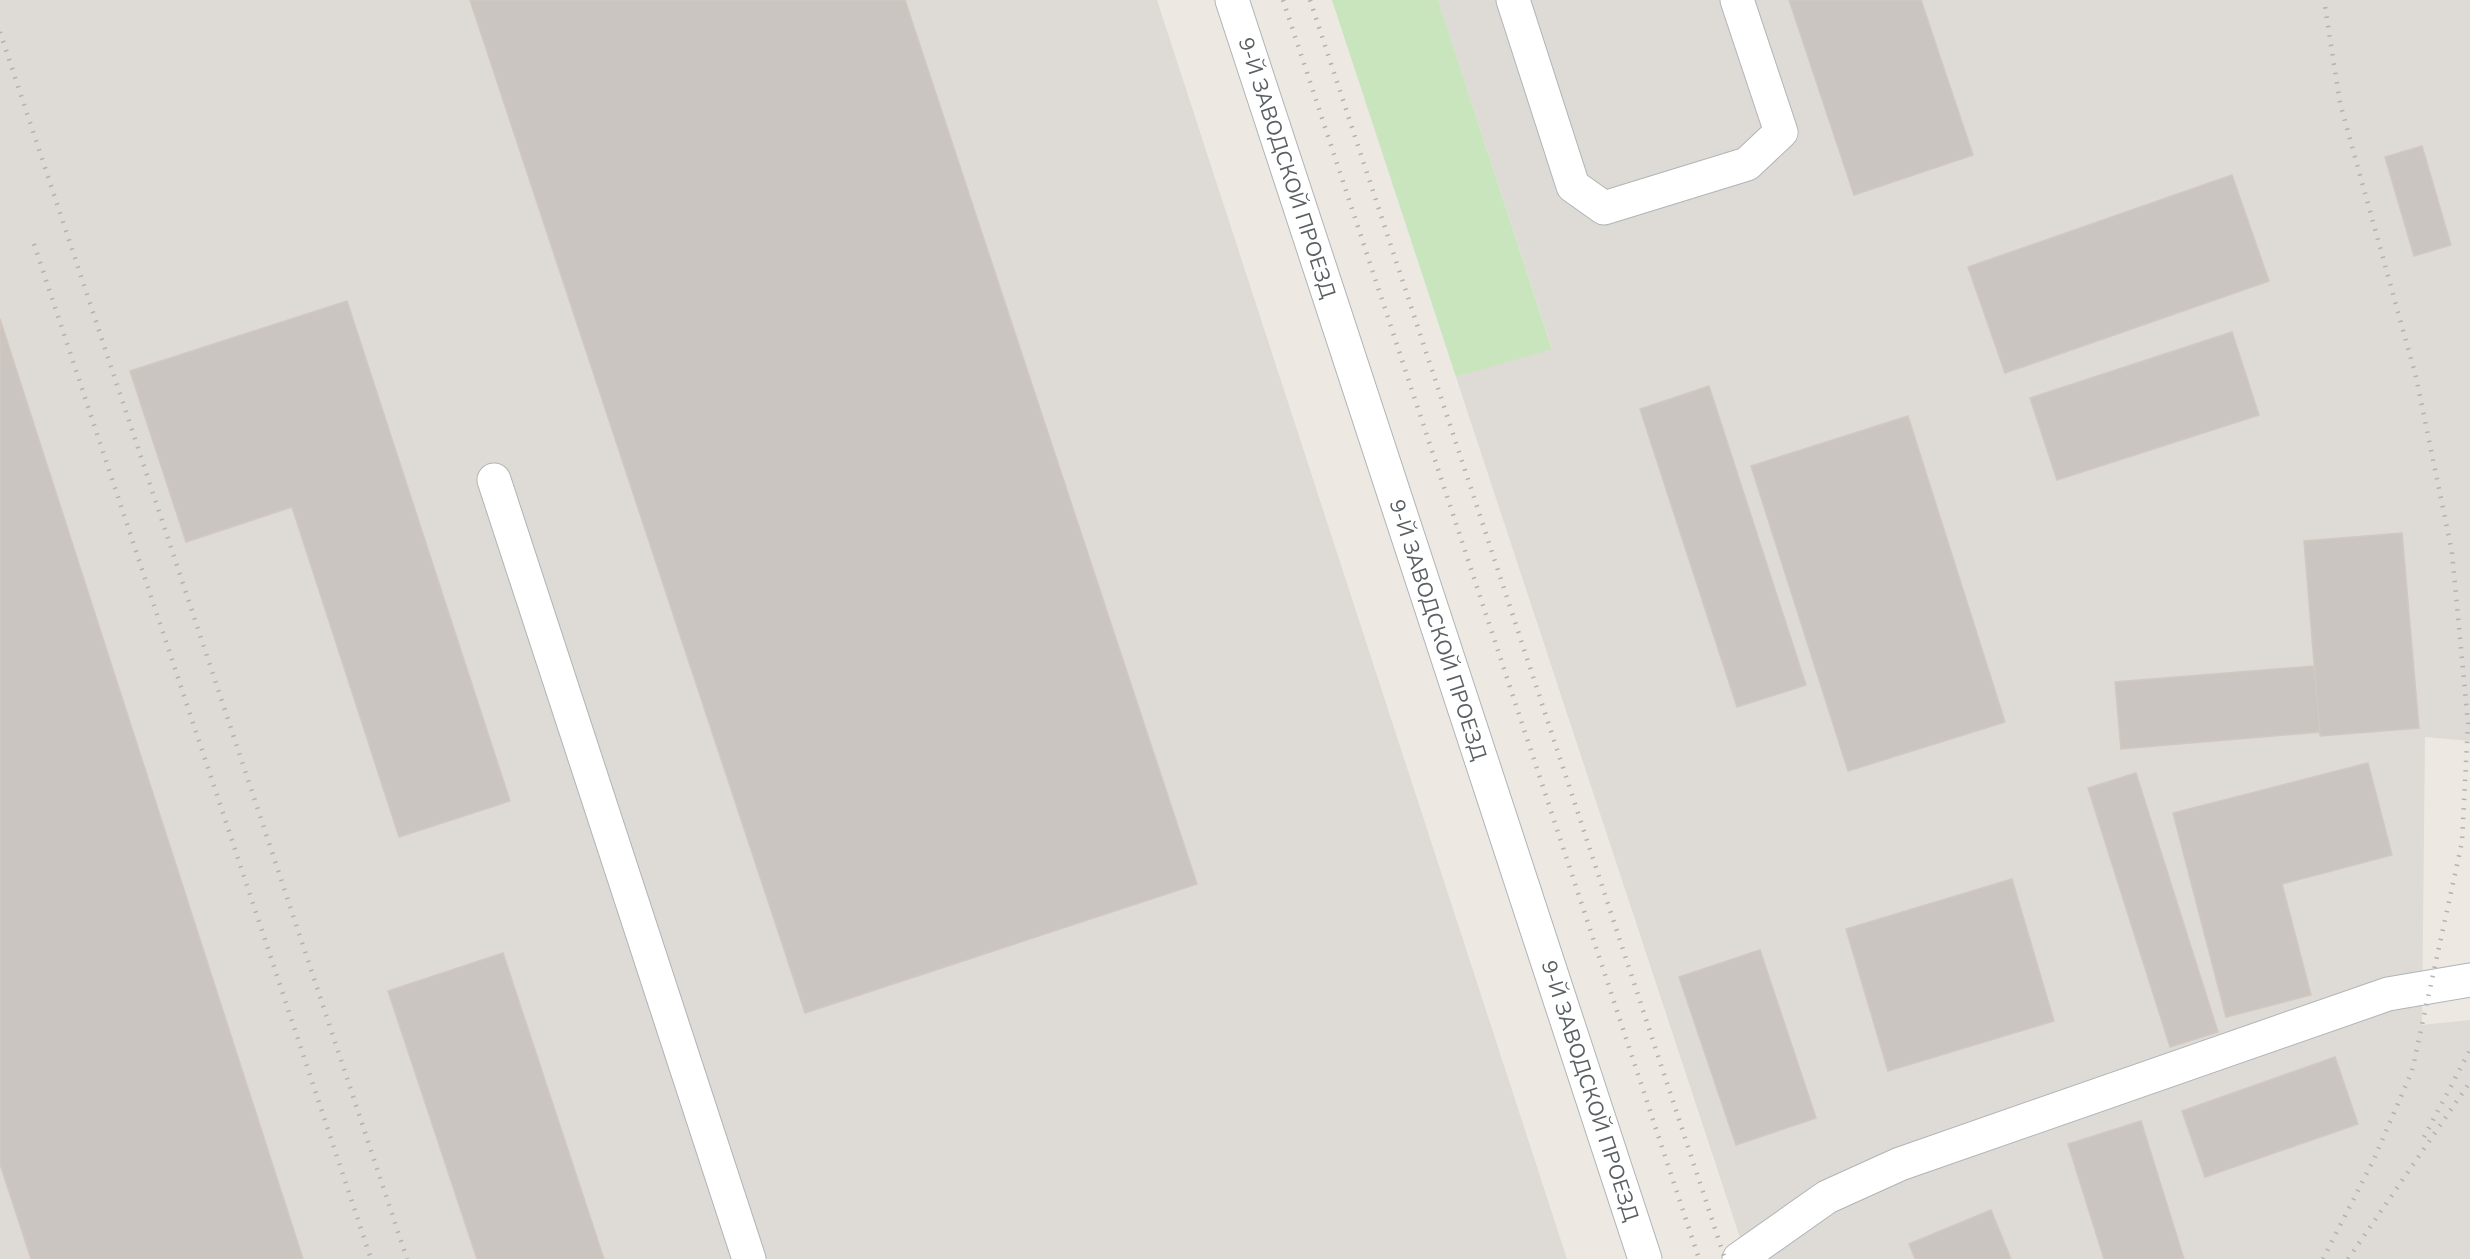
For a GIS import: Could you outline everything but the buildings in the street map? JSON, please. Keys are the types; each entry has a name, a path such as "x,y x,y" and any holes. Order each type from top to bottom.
{"lane":[{"name":"9-Й ЗАВОДСКОЙ ПРОЕЗД","path":"1232,0 1645,1259"},
{"path":"1513,0 1573,186 1604,208 1747,164 1781,132 1737,0"},
{"path":"494,480 748,1259"},
{"path":"1739,1259 1827,1197 1900,1164 2388,994 2470,980"}],"shaded area":[{"path":"0,0 1157,0 1567,1259 0,1259"},
{"path":"1438,0 2470,0 2470,741 2425,737 2422,1025 2470,1020 2470,1259 1747,1259 1456,377 1552,348"}],"green space":[{"path":"1332,0 1438,0 1552,349 1456,377"}],"railway":[{"path":"1283,0 1699,1259"},
{"path":"1310,0 1725,1259"},
{"path":"2323,1259 2374,1159 2412,1071 2462,842 2468,723 2452,552 2416,377 2340,103 2324,0"},
{"path":"0,32 407,1259"},
{"path":"34,244 371,1259"},
{"path":"2424,1137 2470,1050"},
{"path":"2348,1259 2470,1082"}]}
